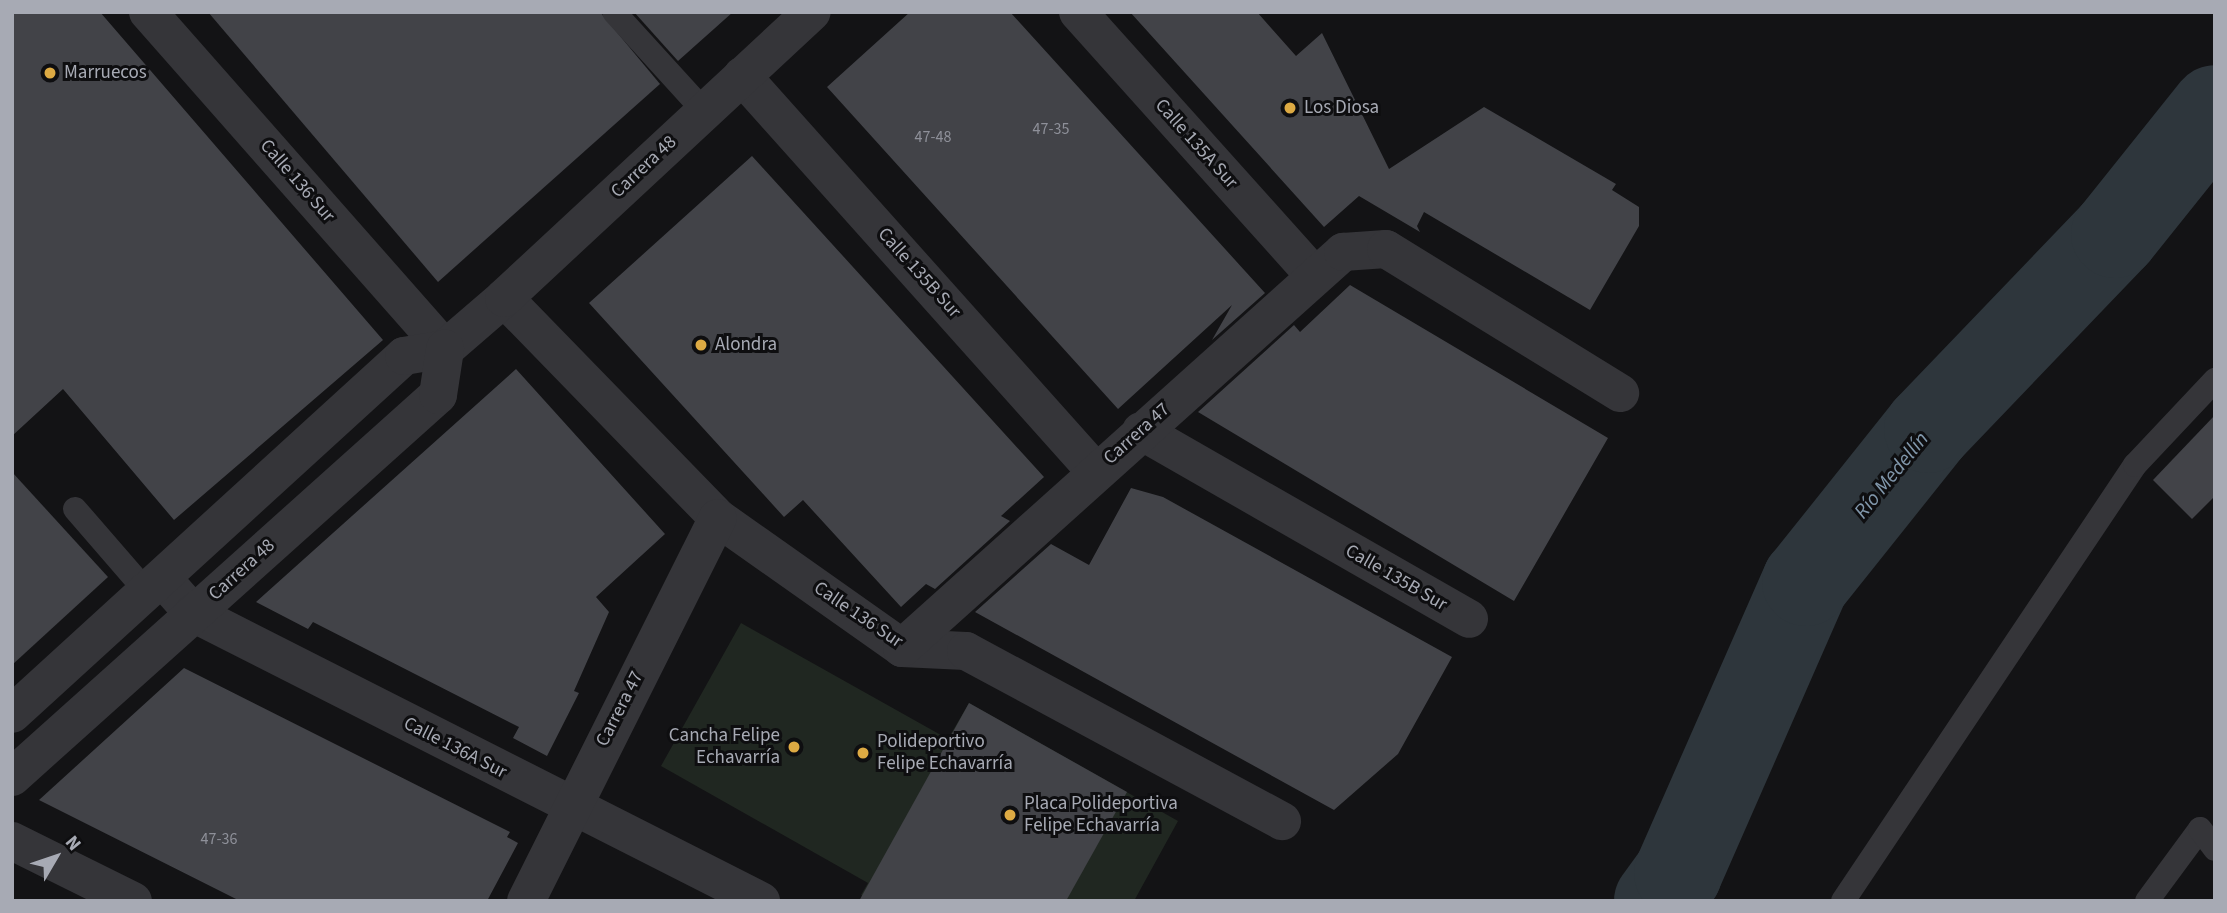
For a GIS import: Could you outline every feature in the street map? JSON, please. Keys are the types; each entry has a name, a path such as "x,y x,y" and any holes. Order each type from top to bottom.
{"street":[{"name":"Calle 136 Sur","path":"148,12 445,349"},
{"name":"Carrera 48","path":"12,777 438,395 445,349 504,298 812,12"},
{"name":"Calle 135A Sur","path":"1078,12 1314,275"},
{"name":"Calle 135B Sur","path":"742,76 1095,471"},
{"name":"Carrera 47","path":"902,648 1095,471 1343,252 1386,249 1620,393"},
{"name":"Calle 136 Sur","path":"504,298 718,518 902,648 966,651 1282,821"},
{"path":"12,714 404,356 445,349"},
{"name":"Calle 135B Sur","path":"1141,431 1469,619"},
{"name":"Carrera 47","path":"526,901 570,807 718,518"},
{"name":"Calle 136A Sur","path":"154,585 193,613 570,807 761,901"},
{"path":"12,841 133,901"}],"lane":[{"path":"614,12 704,111"},
{"path":"1843,901 2135,465 2215,380"},
{"path":"75,509 154,585"},
{"path":"2147,901 2200,829 2215,849"}],"shaded area":[{"name":"Polideportivo Felipe Echavarría","path":"741,623 948,739 969,703 1178,821 1134,901 871,901 861,895 868,883 661,766"}],"building":[{"path":"12,12 100,12 383,340 174,520 63,389 12,436"},
{"path":"208,12 600,12 660,84 438,282"},
{"path":"634,12 733,12 678,61"},
{"path":"910,12 1010,12 1265,293 1212,340 1232,305 1118,409 827,87"},
{"path":"1130,12 1257,12 1296,56 1322,33 1389,169 1484,107 1616,184 1612,190 1639,207 1639,226 1590,310 1424,212 1417,226 1420,232 1359,196 1324,227"},
{"path":"752,156 1044,477 1001,516 1010,521 935,589 926,584 901,607 803,500 784,517 589,303"},
{"path":"1350,285 1608,438 1514,601 1198,412 1294,325 1300,332"},
{"path":"516,369 665,534 596,597 609,612 574,691 579,693 547,756 513,738 519,727 313,622 308,629 256,602"},
{"path":"2215,415 2215,496 2192,519 2153,480"},
{"path":"12,472 108,577 12,665"},
{"path":"1131,488 1163,497 1452,657 1398,754 1334,810 975,612 1051,544 1089,565"},
{"path":"184,668 510,832 507,837 518,843 487,901 240,901 39,800"},
{"name":"Placa Polideportiva Felipe Echavarría","path":"969,703 1127,792 1066,901 859,901"}],"waterway":[{"name":"Río Medellín","path":"1658,901 1678,873 1806,582 1928,429 2115,234 2215,109"}],"place":[{"name":"Marruecos","path":"50,73"},
{"name":"Los Diosa","path":"1290,108"},
{"name":"Alondra","path":"701,345"},
{"name":"Cancha Felipe Echavarría","path":"794,747"},
{"name":"Polideportivo Felipe Echavarría","path":"863,753"},
{"name":"Placa Polideportiva Felipe Echavarría","path":"1010,815"}]}
